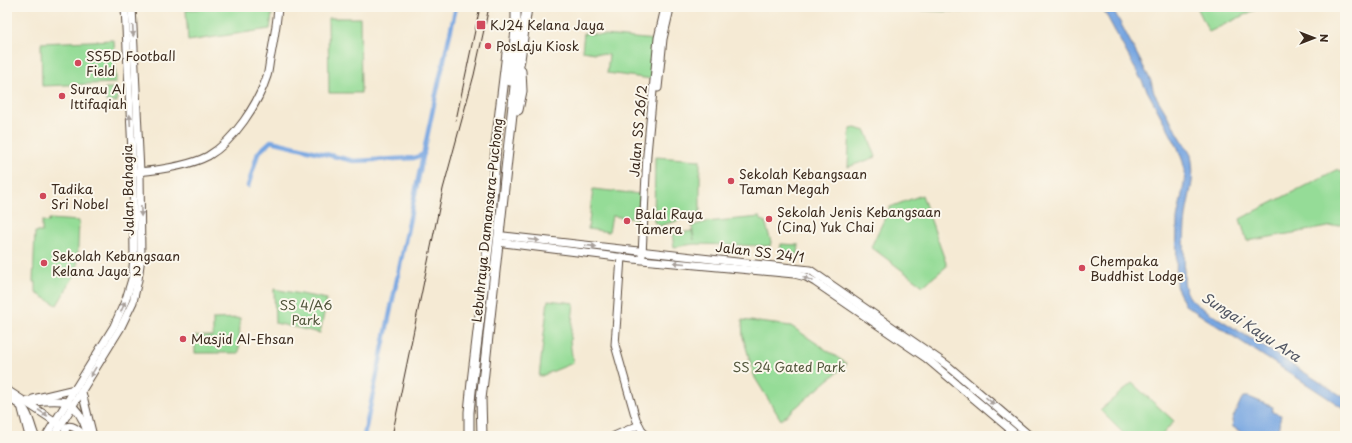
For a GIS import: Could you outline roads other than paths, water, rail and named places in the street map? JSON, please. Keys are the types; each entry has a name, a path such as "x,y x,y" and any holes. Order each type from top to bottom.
{"highway":[{"name":"Lebuhraya Damansara–Puchong","path":"476,436 475,398 493,267 516,78 527,7"},
{"name":"Lebuhraya Damansara–Puchong","path":"482,436 481,399 493,267 499,177 516,30 516,11"},
{"path":"469,436 469,412 489,237 497,138 510,30 516,11"},
{"path":"488,436 487,402 518,105 522,91 520,60"}],"main road":[{"name":"Jalan Bahagia","path":"58,423 78,390 120,329 133,302 138,280 141,257 125,7"},
{"name":"Jalan Bahagia","path":"132,7 136,173"},
{"path":"136,173 183,164 204,157 222,146 243,122 256,100 267,76 278,7"},
{"name":"Jalan SS 26/2","path":"644,260 651,154 663,39 669,13 668,7"},
{"name":"Jalan SS 24/1","path":"504,240 645,252 810,270 947,365 1030,436"},
{"name":"Jalan SS 24/1","path":"504,240 644,260 794,274 806,277 926,358 1018,436"},
{"path":"621,257 615,345 636,419 645,436"},
{"path":"7,390 23,403 28,413 35,436"},
{"path":"23,403 78,390 93,436"},
{"path":"7,397 23,403 58,423"},
{"path":"23,403 58,400 69,404 82,418 89,436"},
{"path":"23,403 29,436"},
{"path":"46,436 58,423"},
{"path":"54,436 58,423"},
{"path":"614,436 639,425"},
{"path":"65,436 66,428 71,426 75,427 84,436"}],"water":[{"path":"1102,7 1112,7 1151,81 1154,93 1191,155 1193,171 1184,240 1184,281 1188,295 1199,306 1345,398 1345,409 1185,305 1176,286 1177,219 1184,184 1185,172 1183,162 1178,148"},
{"path":"1243,397 1249,397 1273,407 1272,412 1281,415 1277,436 1247,436 1233,427 1232,420"}],"waterway":[{"path":"364,436 435,99 456,7"},
{"path":"248,186 258,153 271,141 354,161 414,158 424,154"}],"tram line":[{"path":"456,120 480,7"},
{"path":"392,436 443,189 474,75 489,7"}],"place":[{"name":"KJ24 Kelana Jaya","path":"481,25"},
{"name":"PosLaju Kiosk","path":"488,46"},
{"name":"SS5D Football Field","path":"78,63"},
{"name":"Surau Al Ittifaqiah","path":"62,96"},
{"name":"Sekolah Kebangsaan Taman Megah","path":"731,181"},
{"name":"Tadika Sri Nobel","path":"43,196"},
{"name":"Sekolah Jenis Kebangsaan (Cina) Yuk Chai","path":"769,219"},
{"name":"Balai Raya Tamera","path":"627,221"},
{"name":"Sekolah Kebangsaan Kelana Jaya 2","path":"44,263"},
{"name":"Chempaka Buddhist Lodge","path":"1082,268"},
{"name":"Masjid Al-Ehsan","path":"183,339"}],"park label":[{"name":"SS 4/A6 Park","path":"306,312"},
{"name":"SS 24 Gated Park","path":"789,367"}],"water label":[{"name":"Sungai Kayu Ara","path":"1251,327"}]}
